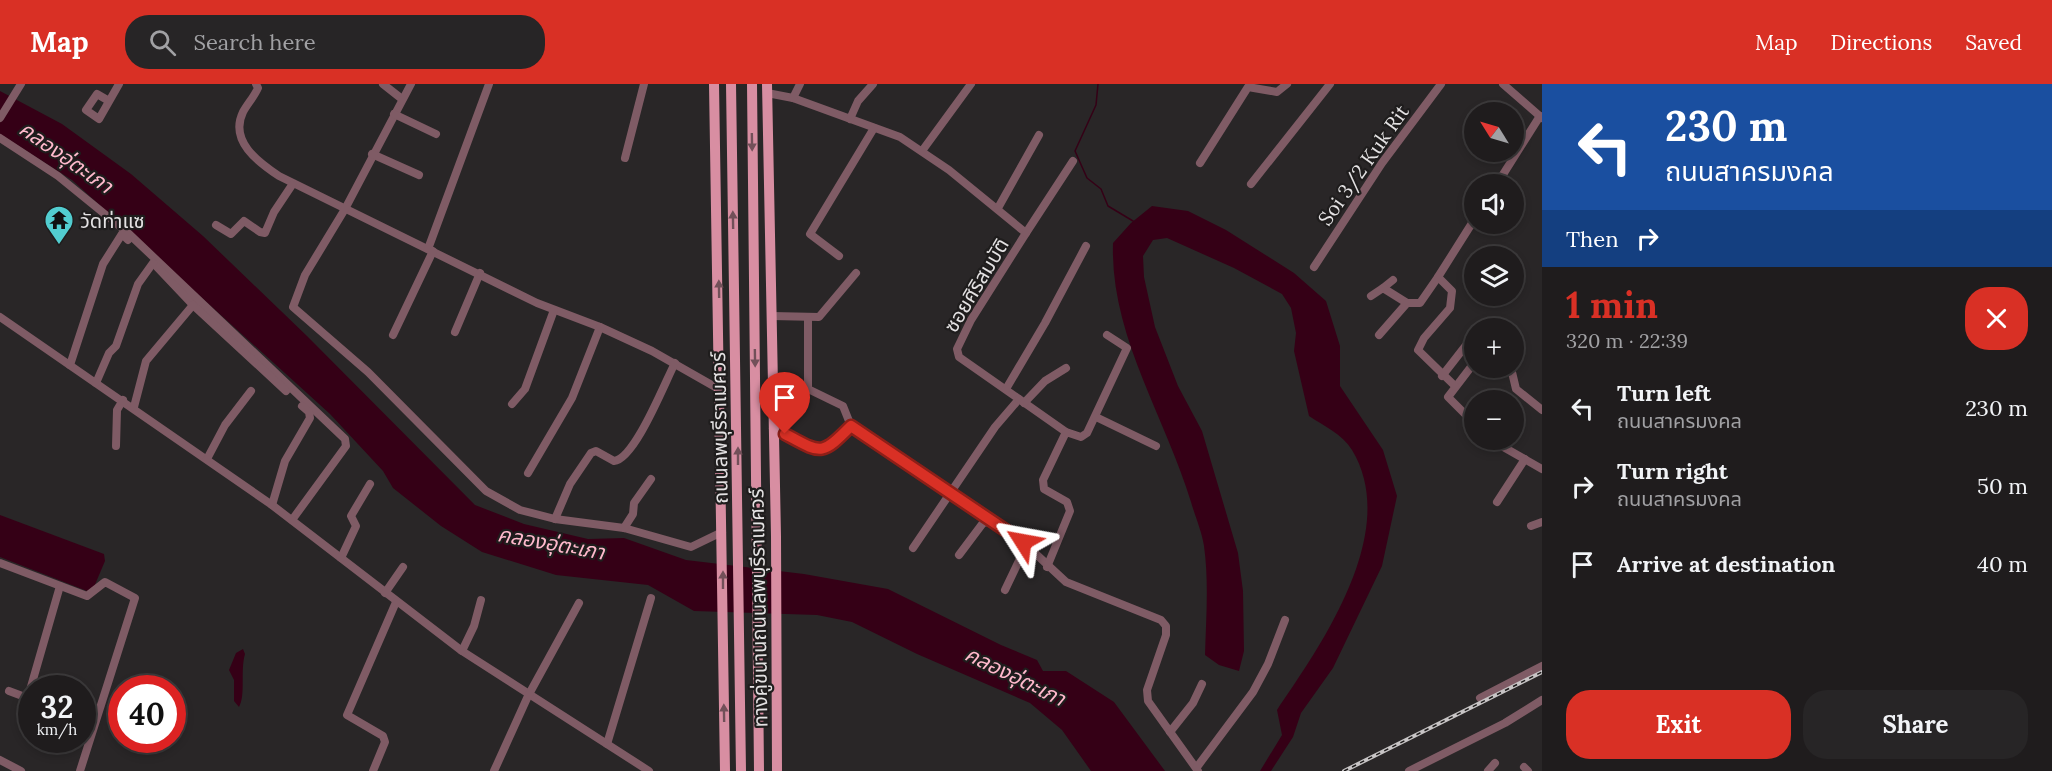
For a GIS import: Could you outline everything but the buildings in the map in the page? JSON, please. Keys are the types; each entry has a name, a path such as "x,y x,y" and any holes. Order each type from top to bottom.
{"main road":[{"name":"ทางคู่ขนานถนนลพบุรีราเมศวร์","path":"714,84 719,317 717,388 723,534 725,771"},
{"name":"ถนนลพบุรีราเมศวร์","path":"731,84 741,771"},
{"name":"ถนนลพบุรีราเมศวร์","path":"752,84 759,771"},
{"name":"ทางคู่ขนานถนนลพบุรีราเมศวร์","path":"767,89 772,428 776,536 777,771"},
{"path":"735,319 755,320"}],"street":[{"path":"0,118 21,84"},
{"path":"109,101 119,84"},
{"path":"383,84 402,99"},
{"path":"411,84 372,154 345,209 305,275 293,307 369,372 486,491 520,510 555,519 624,528 691,547 723,534"},
{"path":"393,335 430,250 489,84"},
{"path":"625,158 644,84"},
{"path":"793,98 800,84"},
{"path":"850,119 858,101 873,84"},
{"path":"922,151 971,84"},
{"path":"1200,163 1248,87 1277,92 1287,84"},
{"path":"1251,184 1330,84"},
{"name":"Soi 3/2 Kuk Rit","path":"1314,267 1382,163 1441,84"},
{"path":"1503,84 1541,117 1504,174"},
{"path":"259,85 243,113 238,129 242,142 257,161 292,185 554,310 600,327 675,363 717,388"},
{"name":"ซอยศิริสมบัติ","path":"767,89 900,137 998,208 1026,233 971,321 957,349 959,357 1066,432"},
{"path":"394,114 436,134"},
{"path":"839,256 810,234 874,128"},
{"path":"998,208 1039,135"},
{"path":"0,138 57,176 128,233 345,439 346,446 292,520"},
{"path":"372,154 419,175"},
{"path":"1026,233 1073,161"},
{"path":"216,225 231,234 244,221 265,233 274,212 292,185"},
{"path":"70,365 103,264 122,234 193,305 216,323 309,412 310,418 285,461 272,505"},
{"path":"1383,288 1407,303 1420,303 1465,234"},
{"path":"1005,389 1050,314 1086,246"},
{"path":"96,382 109,353 116,346 138,284 153,263"},
{"path":"455,332 480,273"},
{"path":"772,316 819,317 856,273"},
{"path":"1438,277 1452,291 1450,308 1424,338 1418,350 1442,376 1455,386"},
{"path":"1371,296 1393,280"},
{"path":"1379,335 1407,303"},
{"path":"134,407 146,361 193,305"},
{"path":"512,404 525,389 554,310"},
{"path":"0,317 134,407 272,505 462,651 528,696 649,771"},
{"path":"808,317 808,389 843,406 851,426 992,521 1026,546 1066,582 1164,622 1166,635 1147,690 1148,700 1197,769 1253,692 1268,664 1285,620"},
{"path":"528,473 572,398 600,327"},
{"path":"1047,567 1070,511 1067,502 1044,489 1043,480 1066,432 1081,437 1088,433 1108,398 1126,348 1107,335"},
{"path":"1442,376 1464,348"},
{"path":"555,519 570,484 591,453 596,451 614,461 625,456 648,419 675,363"},
{"path":"913,548 995,428 1021,401 1045,381 1066,368"},
{"path":"1464,375 1448,397 1464,413"},
{"path":"1513,378 1516,389 1542,410"},
{"path":"207,459 225,425 251,391"},
{"path":"116,446 117,410 123,400"},
{"path":"1096,417 1156,446"},
{"path":"772,428 816,450 830,447 851,426"},
{"path":"1509,450 1542,469"},
{"path":"1497,502 1525,459"},
{"path":"624,528 633,514 633,504 651,479"},
{"path":"341,558 356,526 351,516 369,484"},
{"path":"959,555 983,523 992,521"},
{"path":"1531,526 1542,522"},
{"path":"1005,590 1026,546"},
{"path":"0,563 87,596 105,582 132,595 135,602 80,771"},
{"path":"385,593 403,567"},
{"path":"9,691 25,697 30,690 60,586"},
{"path":"607,744 651,598"},
{"path":"462,651 474,626 481,600"},
{"path":"373,771 385,741 383,736 347,715 396,602"},
{"path":"494,771 528,696 579,603"},
{"path":"1480,698 1542,666"},
{"path":"1170,732 1193,703 1202,684"},
{"path":"1409,771 1505,723 1542,700"},
{"path":"0,760 21,771"},
{"path":"1488,771 1496,763"}],"water":[{"name":"คลองอุ่ตะเภา","path":"0,91 62,124 131,174 203,236 307,336 475,505 524,524 588,539 624,538 686,560 804,574 888,589 1001,645 1037,660 1043,671 1066,671 1114,702 1165,771 1091,771 1062,730 1030,703 917,654 852,622 817,615 694,611 648,585 556,575 482,552 441,526 393,488 383,471 330,414 72,180 0,134"},
{"path":"1152,206 1188,211 1226,230 1294,273 1326,301 1340,346 1340,386 1383,450 1397,496 1382,566 1333,668 1301,713 1293,737 1271,771 1260,771 1282,735 1277,710 1315,653 1333,620 1350,586 1362,550 1367,516 1365,482 1348,444 1309,416 1294,351 1296,333 1291,308 1282,294 1234,268 1167,238 1153,240 1143,256 1144,277 1155,327 1178,386 1202,431 1238,553 1243,591 1244,651 1239,671 1219,665 1205,655 1207,587 1203,541 1180,470 1130,343 1120,310 1114,277 1113,243 1131,223"},
{"path":"0,515 104,554 105,561 94,587 87,591 0,557"},
{"path":"243,649 245,654 243,689 239,707 234,701 234,680 229,670 236,653"}],"waterway":[{"path":"1098,84 1096,105 1075,151 1087,178 1101,189 1108,206 1133,221"}],"railway":[{"path":"1344,771 1542,672"}],"place":[{"name":"วัดท่าแซ","path":"59,246"}],"route":[{"path":"785,434 816,450 830,447 851,426 1023,542"}]}
